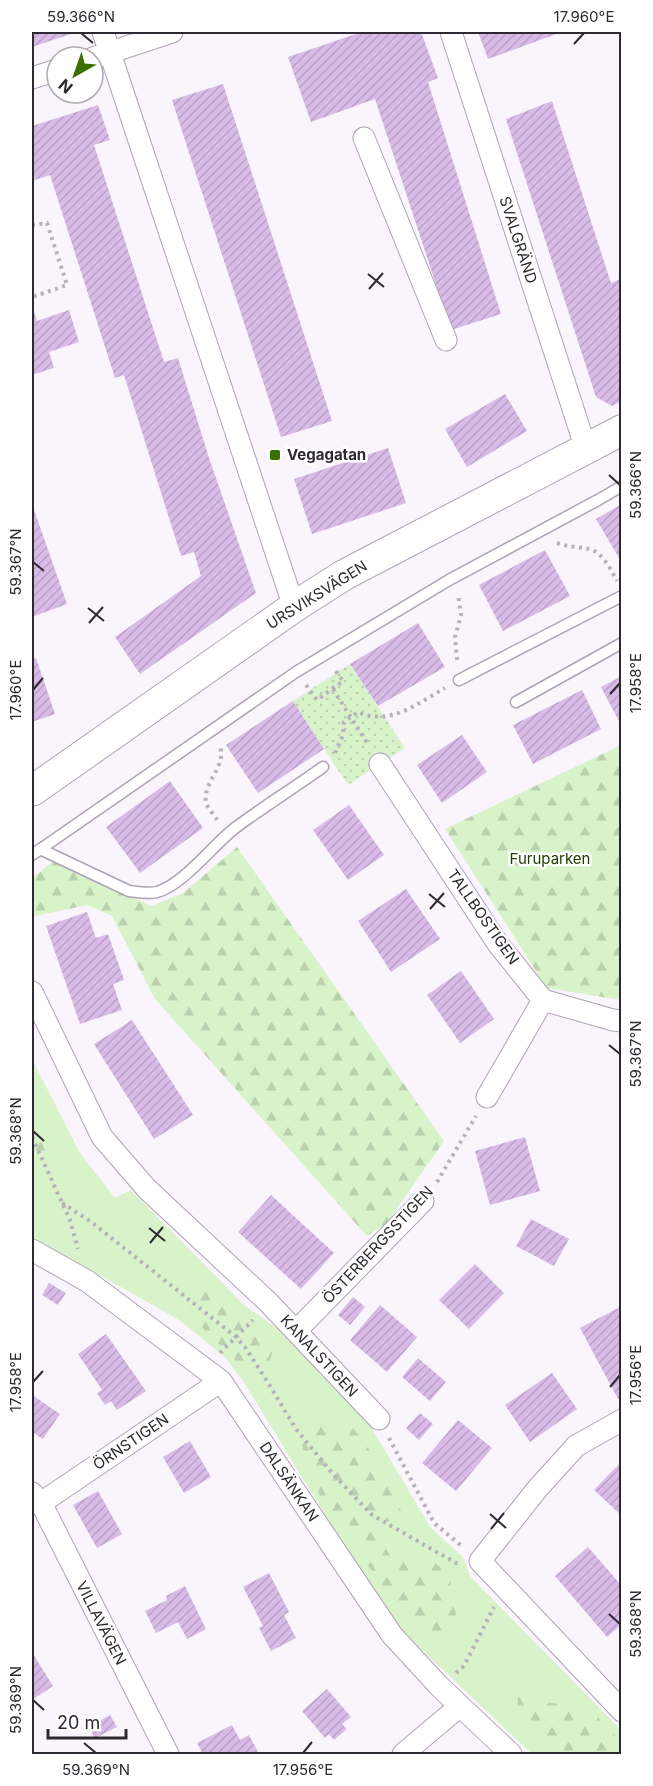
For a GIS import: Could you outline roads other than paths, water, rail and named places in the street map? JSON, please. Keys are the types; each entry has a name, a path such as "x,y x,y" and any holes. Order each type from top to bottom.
{"street":[{"path":"105,54 172,32"},
{"name":"SVALGRÄND","path":"451,32 586,449"},
{"path":"105,66 294,607"},
{"path":"364,138 446,340"},
{"name":"URSVIKSVÄGEN","path":"32,790 294,607 344,575 621,430"},
{"name":"TALLBOSTIGEN","path":"380,764 498,944 543,999"},
{"name":"KANALSTIGEN","path":"32,992 102,1137 147,1189 269,1303 379,1419"},
{"path":"487,1097 543,999 621,1021"},
{"name":"ÖSTERBERGSSTIGEN","path":"296,1331 423,1201"},
{"name":"DALSÄNKAN","path":"32,1250 87,1281 213,1375 392,1635 439,1686 511,1755"},
{"name":"ÖRNSTIGEN","path":"36,1498 213,1375"},
{"path":"621,1420 576,1446 538,1488 480,1561 621,1711"},
{"name":"VILLAVÄGEN","path":"36,1498 168,1755"},
{"path":"403,1755 460,1706"}],"lane":[{"path":"36,852 296,672 449,580 621,486"},
{"path":"461,679 621,596"},
{"path":"516,702 621,644"},
{"path":"36,852 129,891 156,892 183,876 228,834 323,767"}],"place":[{"name":"Vegagatan","path":"275,455"}],"park label":[{"name":"Furuparken","path":"550,859"}]}
